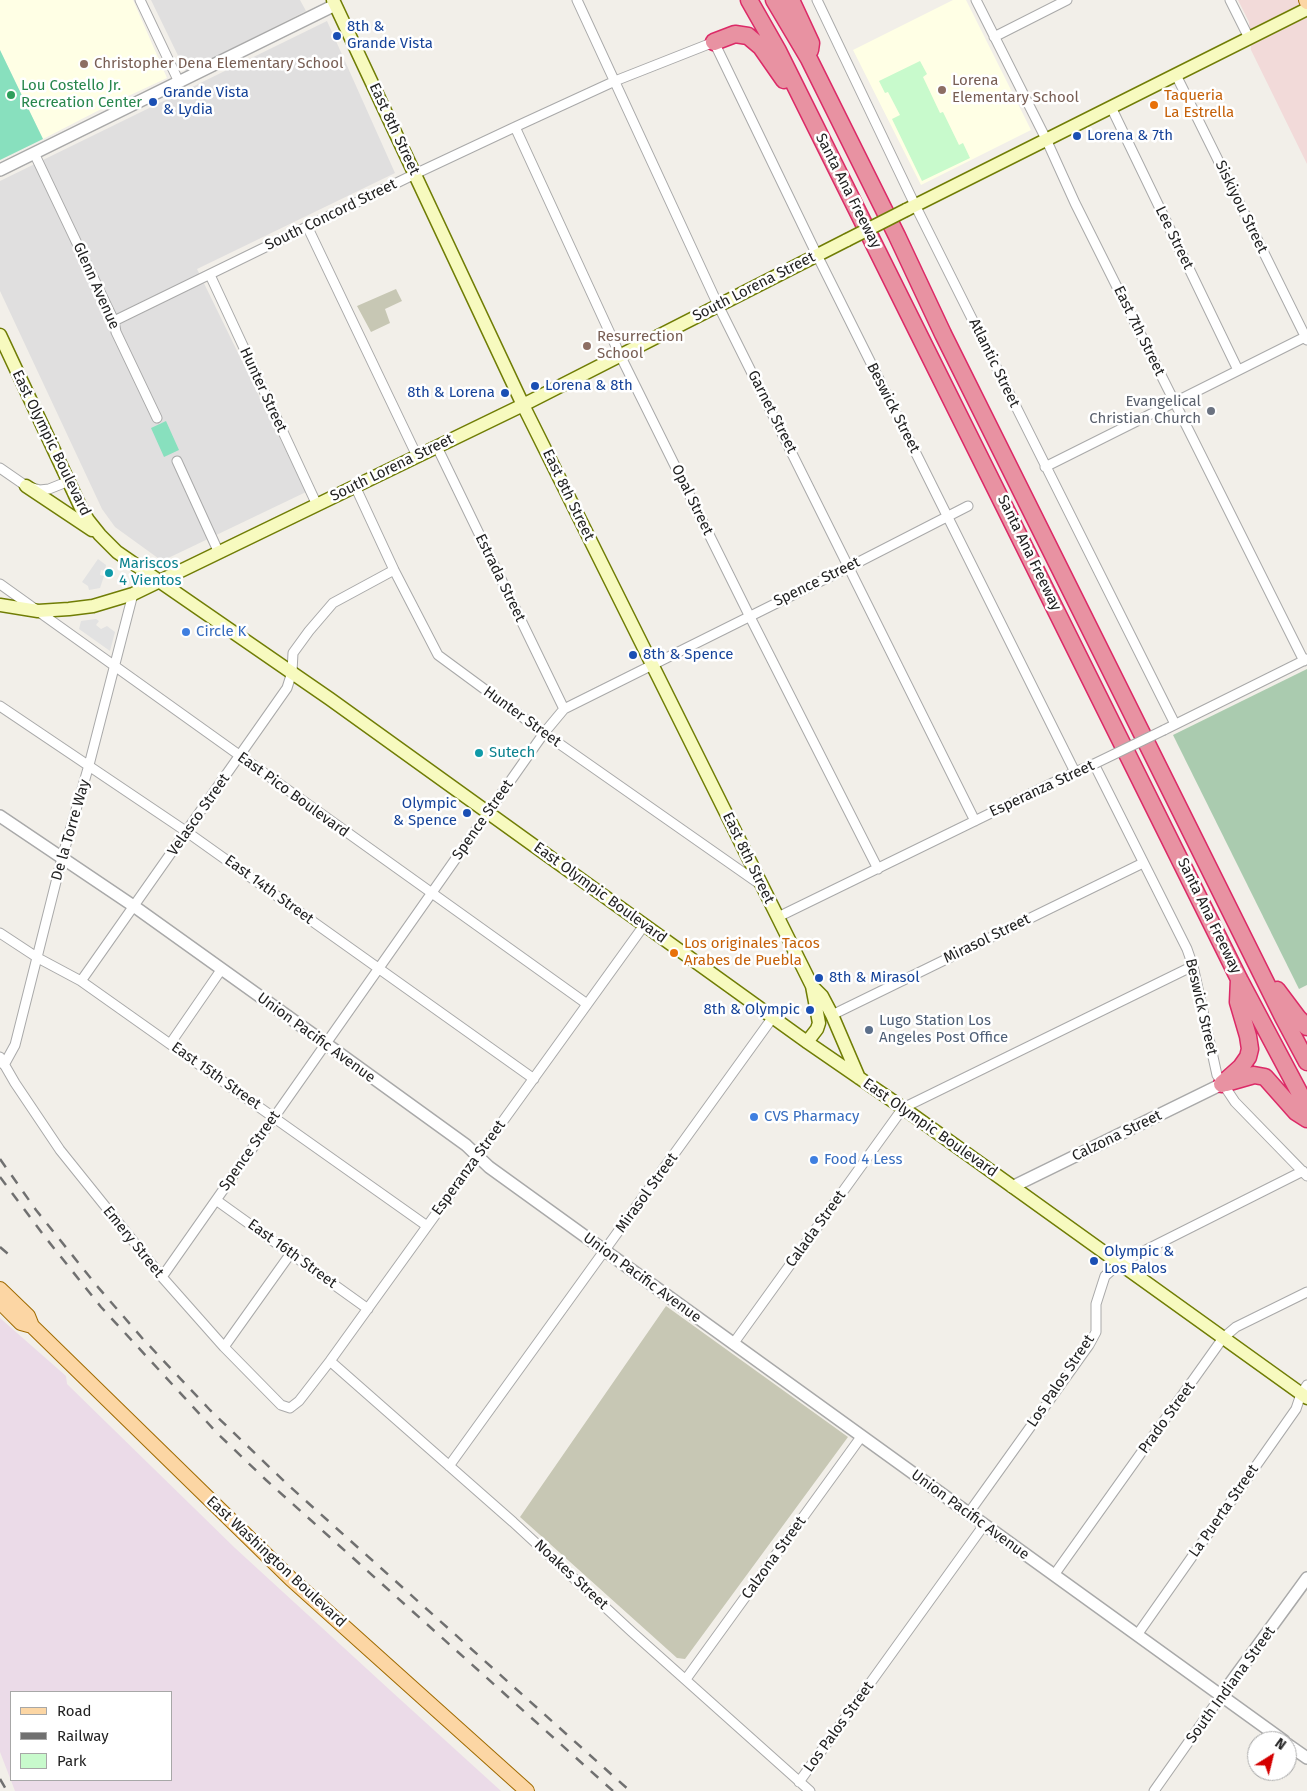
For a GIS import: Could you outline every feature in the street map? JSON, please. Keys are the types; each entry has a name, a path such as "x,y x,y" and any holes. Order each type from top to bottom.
{"highway":[{"name":"Santa Ana Freeway","path":"749,0 778,50 812,117 1240,979 1307,1107"},
{"name":"Santa Ana Freeway","path":"774,0 809,59 897,236 943,334 1282,1017 1307,1062"},
{"path":"791,0 811,43 809,59"},
{"path":"714,42 735,34 742,34 754,41 812,117"},
{"path":"1256,962 1298,1018 1307,1027"},
{"path":"1222,1084 1248,1058 1250,1048 1238,1002 1240,979"},
{"path":"1222,1084 1254,1075 1266,1077 1296,1112 1307,1119"}],"main road":[{"name":"East 8th Street","path":"337,2 523,405 812,986 819,1023 807,1042"},
{"name":"South Lorena Street","path":"0,605 38,611 69,609 93,606 132,594 523,405 1307,9"},
{"name":"East Olympic Boulevard","path":"0,335 88,520 117,552 292,672 807,1042 903,1108 1224,1338 1305,1392"},
{"path":"26,486 100,534"},
{"name":"East 8th Street","path":"812,986 822,996 832,1015 859,1078"},
{"name":"East Washington Boulevard","path":"0,1288 28,1316 32,1326 291,1579 527,1791"},
{"name":"East Washington Boulevard","path":"0,1302 21,1323 32,1326"}],"street":[{"path":"140,0 178,82"},
{"name":"Garnet Street","path":"577,0 718,305 975,821"},
{"name":"Atlantic Street","path":"817,0 910,208 1046,467 1176,724"},
{"name":"East 7th Street","path":"976,0 1174,402 1306,660"},
{"path":"994,38 1067,0"},
{"path":"1230,0 1249,38"},
{"path":"0,170 337,2"},
{"name":"South Concord Street","path":"114,321 515,127 615,81 714,42"},
{"name":"Beswick Street","path":"714,42 817,255 1075,772"},
{"name":"Siskiyou Street","path":"1176,75 1306,337"},
{"name":"Lee Street","path":"1111,107 1238,370"},
{"name":"Opal Street","path":"515,127 620,355 878,869"},
{"name":"Glenn Avenue","path":"34,153 114,321 116,332 157,418"},
{"path":"307,226 417,456"},
{"name":"Hunter Street","path":"210,275 317,505"},
{"path":"1046,467 1306,337"},
{"name":"Estrada Street","path":"437,447 564,708"},
{"path":"177,461 219,553"},
{"path":"0,468 33,489 44,490 69,481"},
{"name":"Hunter Street","path":"355,486 394,570 438,654 544,733 761,885"},
{"name":"Spence Street","path":"162,1277 544,733 564,708 968,506"},
{"name":"Velasco Street","path":"81,981 135,907 288,686 292,672 293,653 314,624 333,603 394,570"},
{"name":"East Pico Boulevard","path":"0,584 587,1004"},
{"name":"De la Torre Way","path":"2,1061 15,1045 132,594"},
{"name":"Esperanza Street","path":"778,917 1306,660"},
{"name":"East 14th Street","path":"0,706 187,832 534,1079"},
{"name":"Beswick Street","path":"1094,764 1187,949 1193,966 1217,1075 1235,1102 1305,1174"},
{"name":"Union Pacific Avenue","path":"0,816 135,907 325,1043 466,1145 489,1167 1270,1731"},
{"name":"Mirasol Street","path":"832,1015 1143,863"},
{"name":"Esperanza Street","path":"290,1408 299,1401 330,1361 644,924"},
{"name":"East 15th Street","path":"0,933 38,958 81,981 427,1226"},
{"name":"Calada Street","path":"733,1344 903,1108 1193,966"},
{"path":"170,1044 221,970"},
{"name":"Mirasol Street","path":"449,1466 773,1017"},
{"name":"Emery Street","path":"2,1061 60,1150 162,1277 224,1346 281,1405 290,1408"},
{"name":"Calzona Street","path":"1012,1187 1222,1084"},
{"name":"Los Palos Street","path":"968,1514 1089,1345 1096,1332 1096,1304 1105,1276 1120,1263 1305,1174"},
{"name":"East 16th Street","path":"216,1200 368,1309"},
{"path":"224,1346 291,1253"},
{"name":"Prado Street","path":"1054,1575 1224,1338 1236,1327 1307,1292"},
{"name":"Noakes Street","path":"330,1361 810,1791"},
{"name":"La Puerta Street","path":"1137,1635 1296,1409 1305,1392"},
{"name":"Calzona Street","path":"686,1679 861,1437"},
{"name":"Los Palos Street","path":"799,1782 984,1525"},
{"name":"South Indiana Street","path":"1154,1791 1307,1578"}],"shaded area":[{"name":"Christopher Dena Elementary School","path":"0,0 133,0 167,78 43,139 0,50"},
{"path":"151,0 300,0 306,11 186,72"},
{"name":"Lorena Elementary School","path":"953,0 966,0 1031,130 921,185 853,50"},
{"path":"1238,0 1307,0 1307,164 1251,50 1249,22"},
{"path":"327,21 395,173 197,269 306,492 162,561 115,527 102,509 0,291 0,181"},
{"path":"396,289 402,301 385,309 390,323 371,332 357,306"},
{"path":"98,559 106,565 105,571 101,570 100,575 104,576 100,588 89,590 88,586 82,582"},
{"path":"96,619 99,621 96,625 101,629 107,626 115,632 110,651 79,629 81,621"},
{"path":"1307,669 1307,985 1299,989 1173,735"},
{"path":"666,1306 848,1437 685,1659 677,1658 520,1517"},
{"path":"0,1318 66,1376 67,1384 235,1548 501,1791 15,1791 11,1781 172,1781 172,1691 10,1691 10,1778 0,1752"}],"green space":[{"name":"Lou Costello Jr. Recreation Center","path":"0,50 43,139 0,160"},
{"path":"920,61 927,74 923,77 940,113 943,112 959,145 963,143 970,158 922,181 892,119 900,115 888,92 885,93 879,81"},
{"path":"166,421 179,450 164,457 151,428"}],"railway":[{"path":"0,1159 36,1210 97,1286 143,1339 210,1410 287,1484 630,1791"},
{"path":"0,1177 101,1307 218,1434 266,1480 613,1791"},
{"path":"0,1247 14,1259"},
{"path":"0,1779 7,1791"}],"place":[{"name":"8th & Grande Vista","path":"337,36"},
{"name":"Christopher Dena Elementary School","path":"84,64"},
{"name":"Lorena Elementary School","path":"942,90"},
{"name":"Lou Costello Jr. Recreation Center","path":"11,95"},
{"name":"Grande Vista & Lydia","path":"153,102"},
{"name":"Taqueria La Estrella","path":"1154,105"},
{"name":"Lorena & 7th","path":"1077,136"},
{"name":"Resurrection School","path":"587,346"},
{"name":"Lorena & 8th","path":"535,386"},
{"name":"8th & Lorena","path":"505,393"},
{"name":"Evangelical Christian Church","path":"1211,411"},
{"name":"Mariscos 4 Vientos","path":"109,573"},
{"name":"Circle K","path":"186,632"},
{"name":"8th & Spence","path":"633,655"},
{"name":"Sutech","path":"479,753"},
{"name":"Olympic & Spence","path":"467,813"},
{"name":"Los originales Tacos Arabes de Puebla","path":"674,953"},
{"name":"8th & Mirasol","path":"819,978"},
{"name":"8th & Olympic","path":"810,1010"},
{"name":"Lugo Station Los Angeles Post Office","path":"869,1030"},
{"name":"CVS Pharmacy","path":"754,1117"},
{"name":"Food 4 Less","path":"814,1160"},
{"name":"Olympic & Los Palos","path":"1094,1261"}]}
